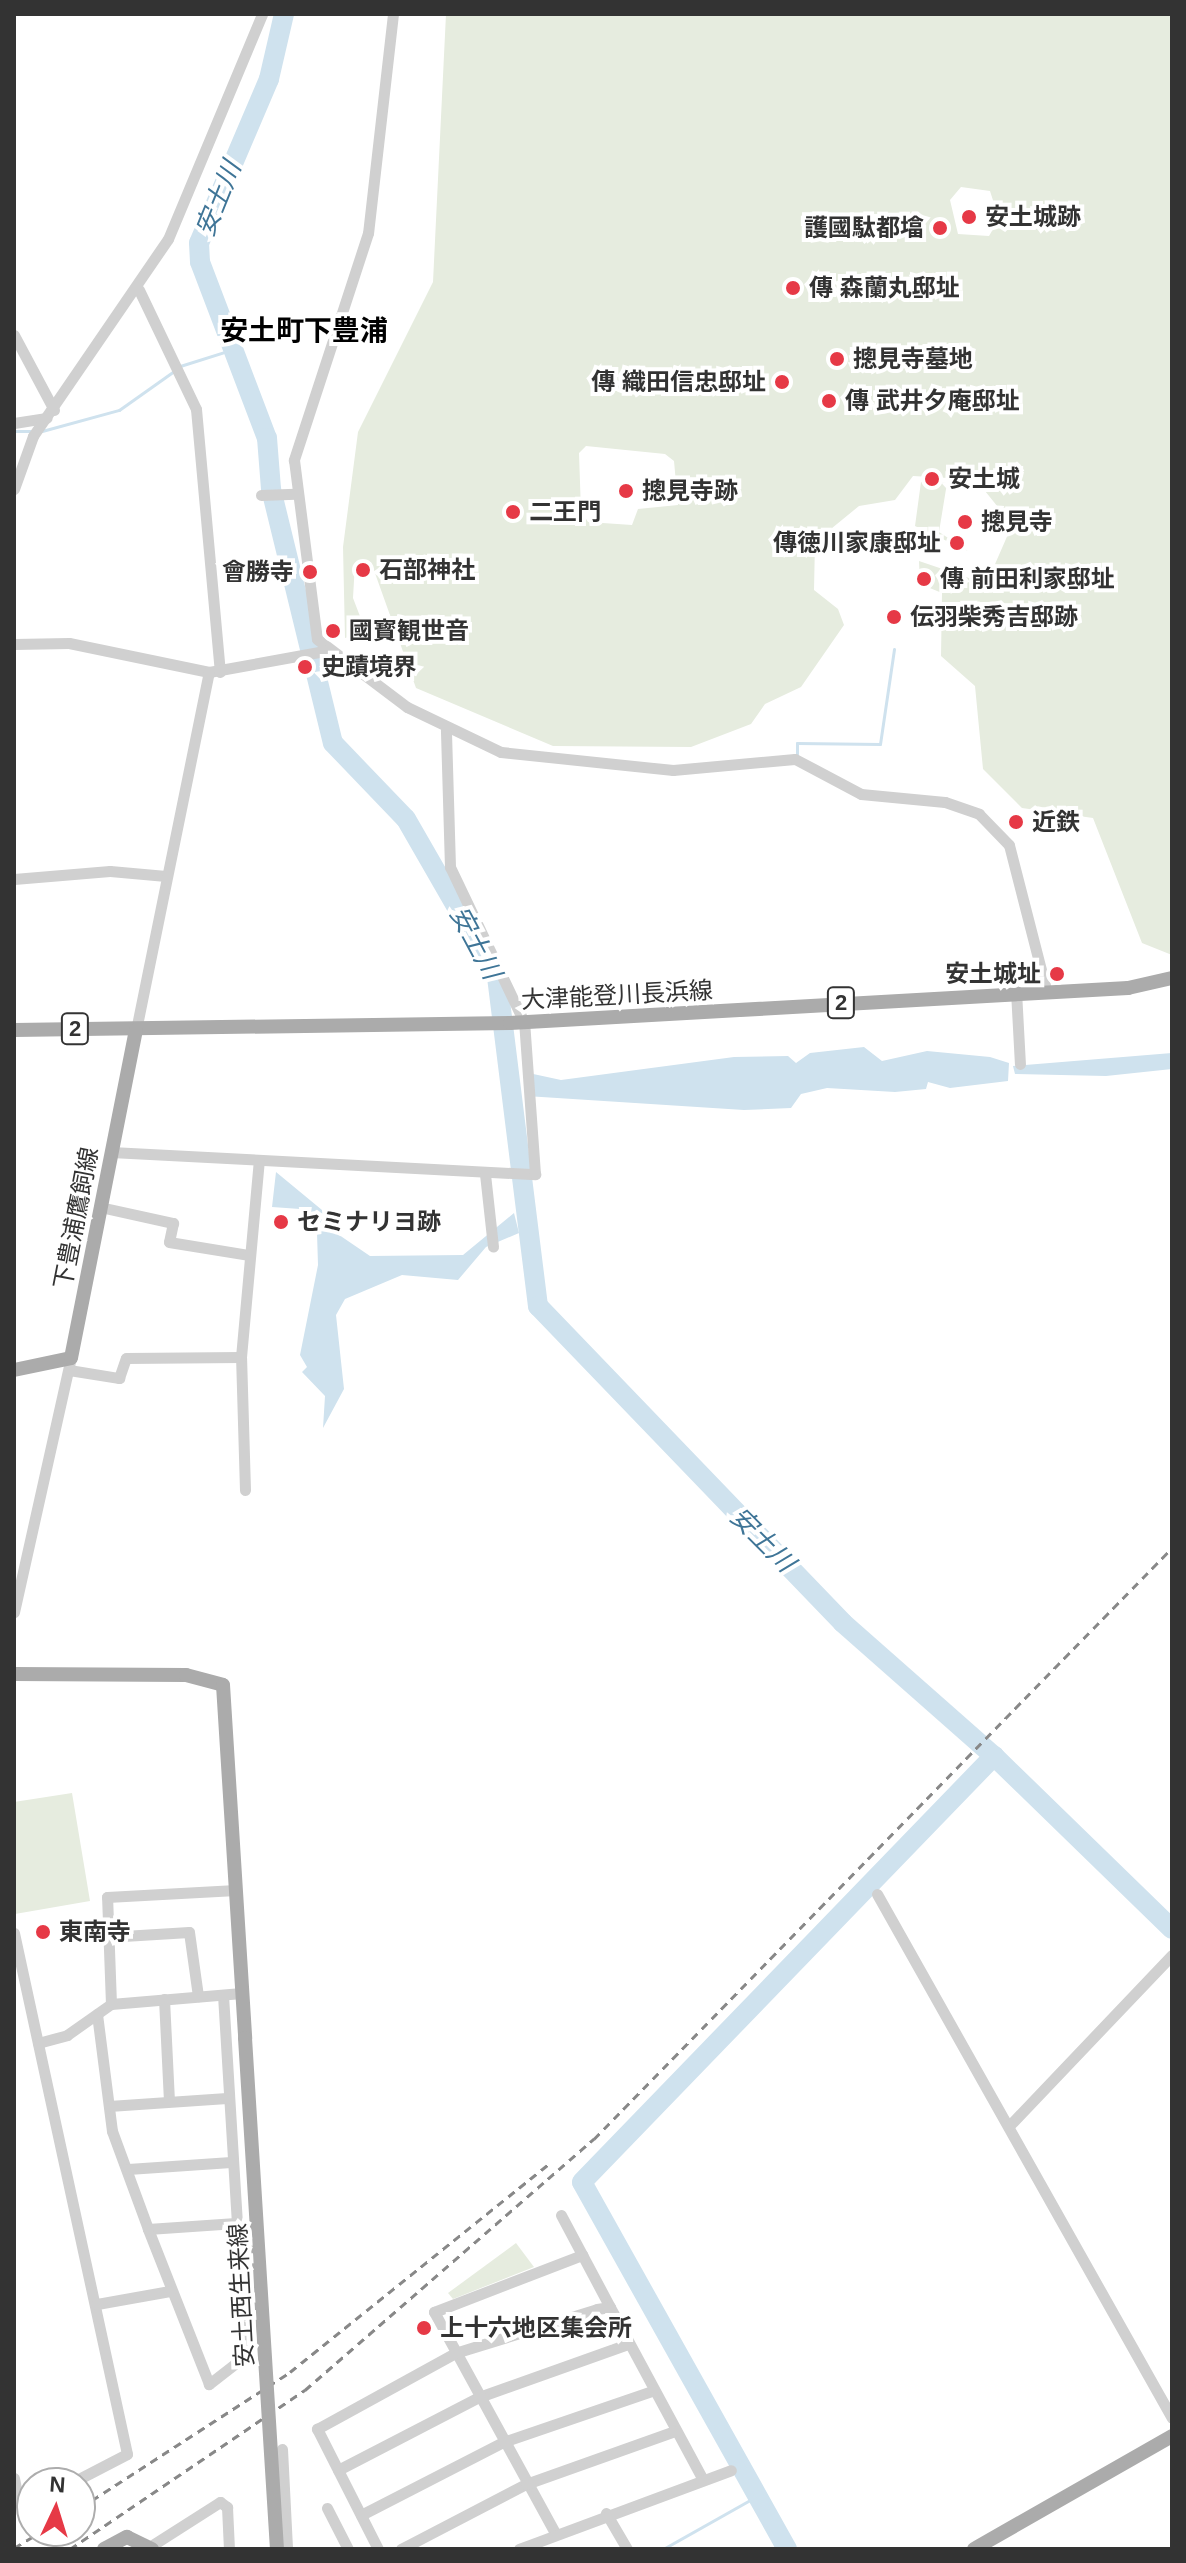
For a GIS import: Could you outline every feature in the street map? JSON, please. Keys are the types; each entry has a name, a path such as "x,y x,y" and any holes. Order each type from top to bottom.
{"main road":[{"name":"大津能登川長浜線","path":"14,1030 511,1023 1046,989 1128,988 1172,978"},
{"name":"下豊浦鷹飼線","path":"70,1364 136,1030"},
{"path":"14,1370 70,1364"},
{"name":"安土西生来線","path":"14,1674 186,1675 223,1685 277,2549"},
{"path":"974,2549 1172,2436"},
{"path":"104,2549 127,2537 152,2548"}],"street":[{"path":"14,489 33,436 139,290 262,14"},
{"path":"393,14 368,233 297,435 295,494 310,615 317,639 326,652 446,730 537,760 687,770 795,759 861,794 971,811 993,823 1009,845 1046,989"},
{"path":"136,1030 166,876 215,672 196,409 139,290"},
{"path":"14,335 48,417"},
{"path":"14,423 48,417"},
{"path":"261,495 295,494"},
{"path":"14,644 69,643 215,672 326,652"},
{"path":"111,1152 485,1174 535,1174 527,1065 450,867 446,730"},
{"path":"14,879 110,871 166,876"},
{"path":"1016,991 1020,1064"},
{"path":"245,1490 241,1357 259,1161"},
{"path":"485,1174 493,1247"},
{"path":"100,1207 173,1223 169,1242 248,1255"},
{"path":"14,1612 70,1364 119,1378 126,1358 241,1357"},
{"path":"111,2004 107,1897 236,1890"},
{"path":"877,1894 1172,2418"},
{"path":"107,1937 189,1932 198,1996"},
{"path":"14,1933 97,2304 127,2454 96,2470"},
{"path":"1009,2126 1172,1955"},
{"path":"38,2043 111,2004 242,1993"},
{"path":"97,2014 109,2106 148,2229 203,2382 244,2361 223,1995"},
{"path":"164,1999 169,2101"},
{"path":"109,2106 227,2098"},
{"path":"128,2169 231,2162"},
{"path":"561,2215 652,2391 701,2476"},
{"path":"148,2229 236,2223"},
{"path":"554,2531 434,2312 582,2255"},
{"path":"97,2304 170,2291"},
{"path":"378,2549 317,2429 455,2353 610,2307"},
{"path":"338,2470 479,2397 628,2344"},
{"path":"361,2515 503,2442 652,2391"},
{"path":"401,2549 526,2484 675,2431"},
{"path":"282,2449 287,2549"},
{"path":"519,2549 554,2531 701,2476 731,2470"},
{"path":"14,2478 16,2500"},
{"path":"152,2548 220,2502 227,2507 229,2549"},
{"path":"327,2508 348,2549"},
{"path":"606,2513 627,2549"}],"shaded area":[{"path":"446,14 1172,14 1172,955 1142,943 1093,818 1022,808 983,769 975,686 941,656 942,593 920,584 919,561 969,578 992,571 1009,532 1006,517 985,491 948,478 913,476 895,500 859,506 815,542 814,590 838,609 844,625 801,687 765,704 751,724 691,747 553,746 416,688 371,562 355,563 353,598 366,632 345,638 343,547 358,432 433,282","holes":["961,187 990,191 999,219 989,236 958,234 950,200","586,446 665,454 674,461 678,505 638,509 632,525 588,522 581,511 579,453"]},
{"path":"921,482 947,483 939,532 968,551 915,526"},
{"path":"72,1793 90,1901 15,1914 14,1802"},
{"path":"516,2243 534,2267 453,2299 448,2293"}],"water":[{"path":"864,1047 882,1061 927,1051 990,1057 1009,1063 1008,1081 950,1088 928,1082 926,1089 895,1092 827,1088 801,1094 791,1108 744,1110 526,1096 524,1072 561,1080 734,1057 788,1056 796,1063 810,1053"},
{"path":"1172,1053 1172,1069 1106,1076 1015,1074 1013,1066"},
{"path":"276,1172 322,1210 323,1224 370,1256 463,1255 514,1213 519,1233 486,1247 458,1280 402,1275 345,1299 336,1315 344,1389 323,1428 325,1396 302,1372 307,1367 300,1355 318,1265 317,1233 300,1209 272,1207"}],"waterway":[{"name":"安土川","path":"284,14 269,79 199,243 200,262 267,438 271,489 333,743 406,819 497,977 538,1306 843,1623 994,1756 1172,1929"},
{"path":"180,366 234,349"},
{"path":"42,431 119,410 174,371"},
{"path":"14,431 30,431"},
{"path":"797,755 797,743 880,744 894,649"},
{"path":"787,2549 582,2182 994,1756"},
{"path":"663,2549 757,2496"}],"railway":[{"path":"70,2549 305,2390 594,2139 1172,1548"},
{"path":"96,2498 290,2372 550,2163"}],"place":[{"name":"安土城跡","path":"969,217"},
{"name":"護國駄都墖","path":"940,228"},
{"name":"傳 森蘭丸邸址","path":"793,288"},
{"name":"摠見寺墓地","path":"837,359"},
{"name":"傳 織田信忠邸址","path":"782,382"},
{"name":"傳 武井夕庵邸址","path":"829,401"},
{"name":"安土城","path":"932,479"},
{"name":"摠見寺跡","path":"626,491"},
{"name":"二王門","path":"513,512"},
{"name":"摠見寺","path":"965,522"},
{"name":"傳徳川家康邸址","path":"957,543"},
{"name":"石部神社","path":"363,570"},
{"name":"會勝寺","path":"310,572"},
{"name":"傳 前田利家邸址","path":"924,579"},
{"name":"伝羽柴秀吉邸跡","path":"894,617"},
{"name":"國寳観世音","path":"333,631"},
{"name":"史蹟境界","path":"305,667"},
{"name":"近鉄","path":"1016,822"},
{"name":"安土城址","path":"1057,974"},
{"name":"セミナリヨ跡","path":"281,1222"},
{"name":"東南寺","path":"43,1932"},
{"name":"上十六地区集会所","path":"424,2328"}],"district":[{"name":"安土町下豊浦","path":"304,331"}]}
